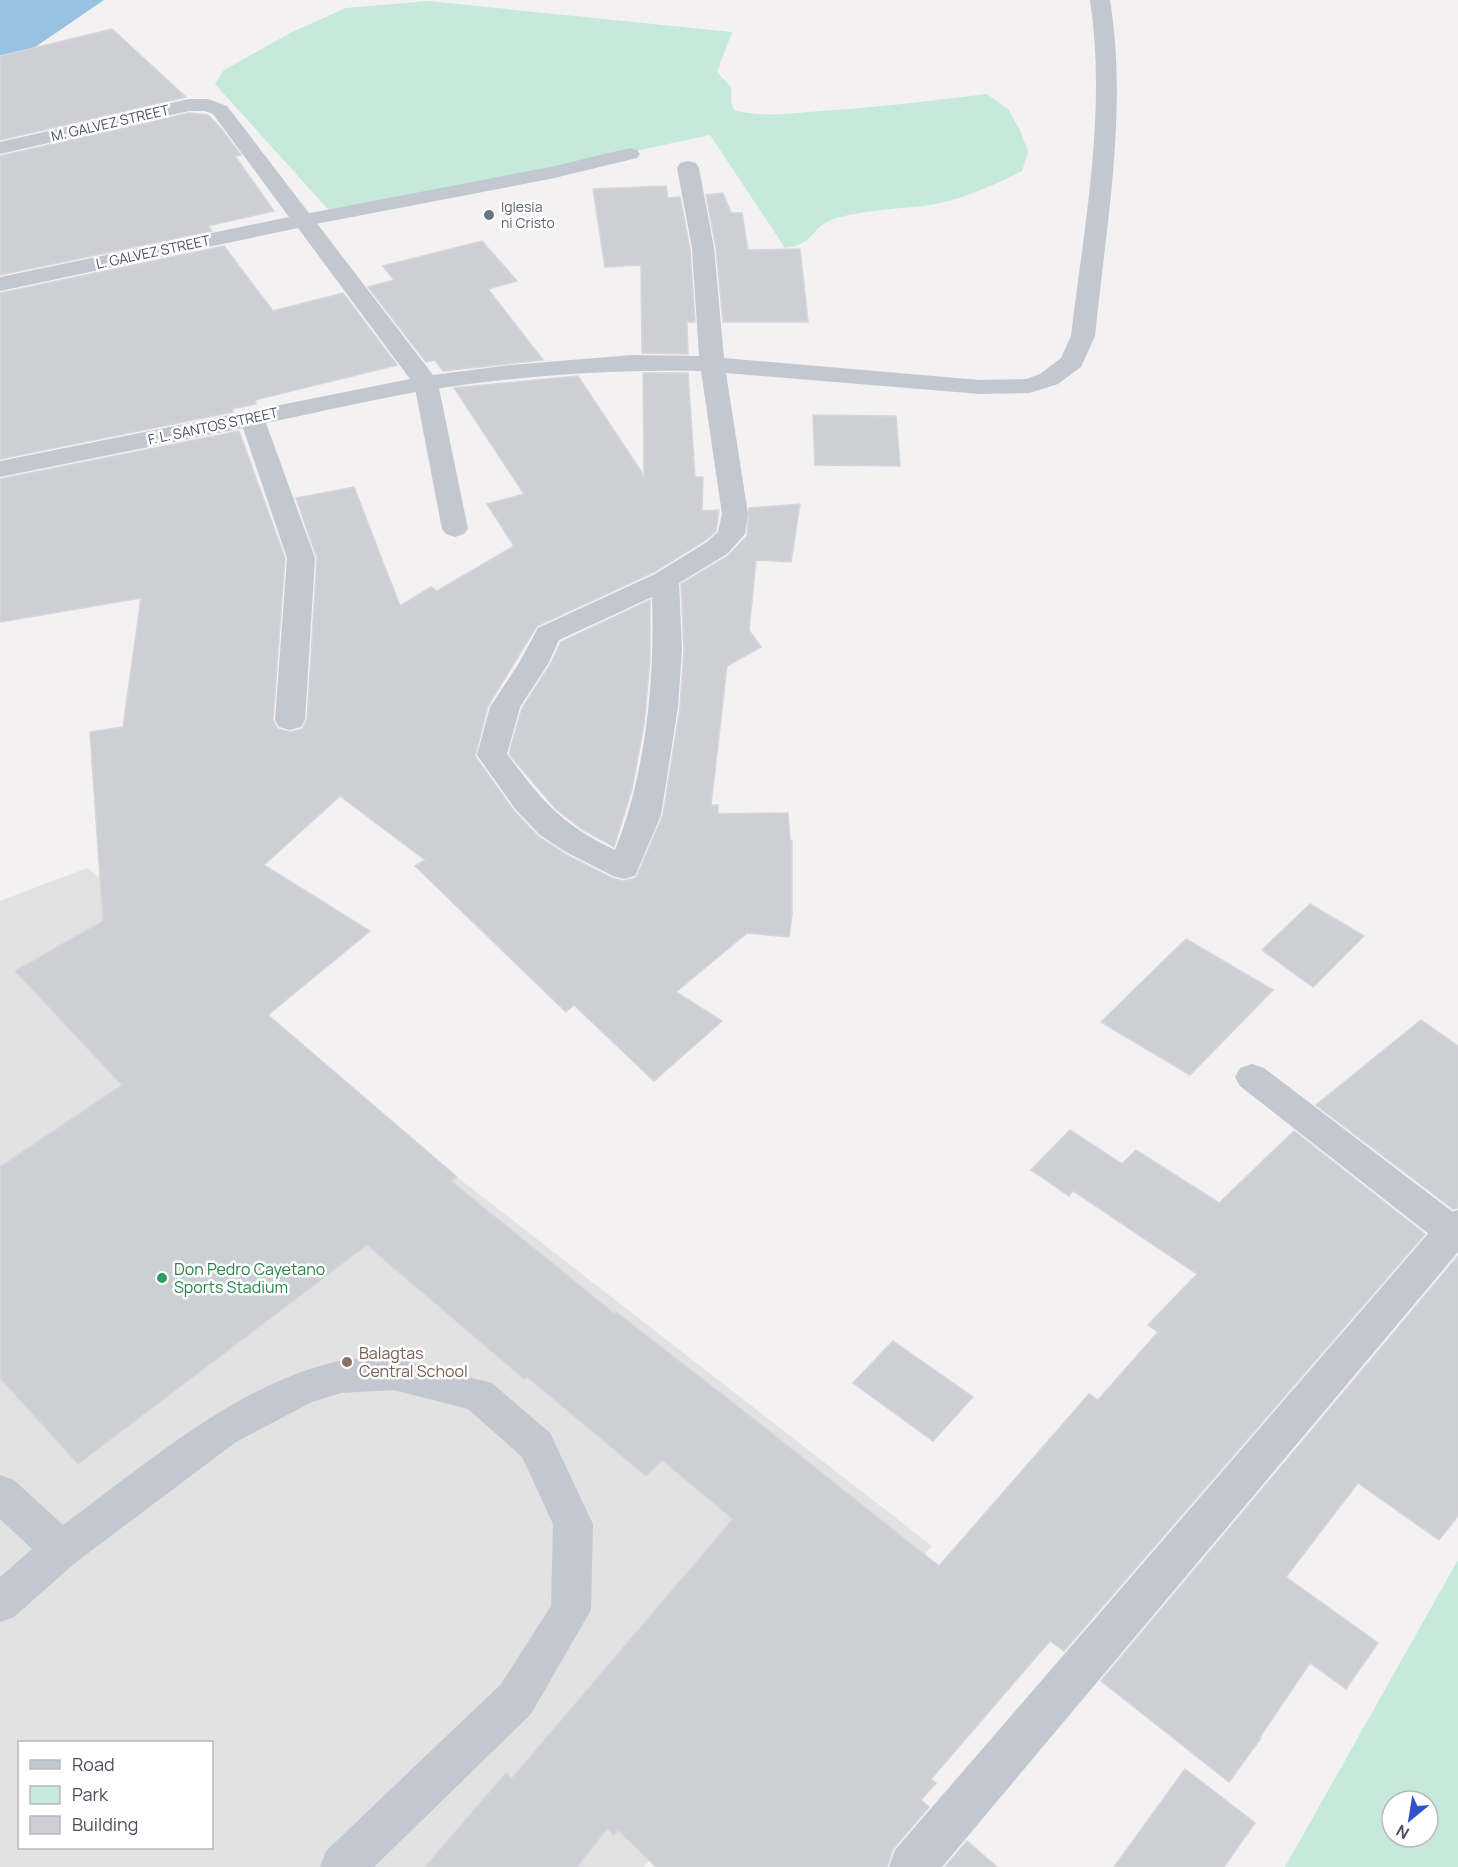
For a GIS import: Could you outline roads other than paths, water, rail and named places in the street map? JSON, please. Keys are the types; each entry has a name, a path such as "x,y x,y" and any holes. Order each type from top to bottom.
{"street":[{"name":"F. L. SANTOS STREET","path":"0,470 426,383 510,372 632,362 712,364 980,387 1029,386 1049,379 1072,362 1083,336 1105,136 1105,32 1100,0"},
{"name":"M. GALVEZ STREET","path":"0,148 189,105 208,105 220,110 305,220"},
{"path":"665,580 668,649 663,707 645,814 624,868 581,846 551,827 531,806 492,755 505,707 533,664 548,634 665,580 717,548 731,534 735,514 712,364 703,248 688,168"},
{"path":"305,220 426,383"},
{"name":"L. GALVEZ STREET","path":"0,284 305,220"},
{"path":"252,418 301,558 290,720"},
{"path":"912,1867 1455,1228"}],"lane":[{"path":"305,220 550,173 630,154"},
{"path":"426,383 454,529"},
{"path":"1252,1077 1455,1228"},
{"path":"0,1603 61,1550 222,1430 303,1388 341,1377 394,1374 479,1395 536,1445 573,1524 571,1610 516,1699 342,1867"},
{"path":"0,1493 61,1550"}],"water":[{"path":"0,0 104,0 25,54 0,63"}],"place":[{"name":"Iglesia ni Cristo","path":"489,215"},
{"name":"Don Pedro Cayetano Sports Stadium","path":"162,1278"},
{"name":"Balagtas Central School","path":"347,1362"}]}
